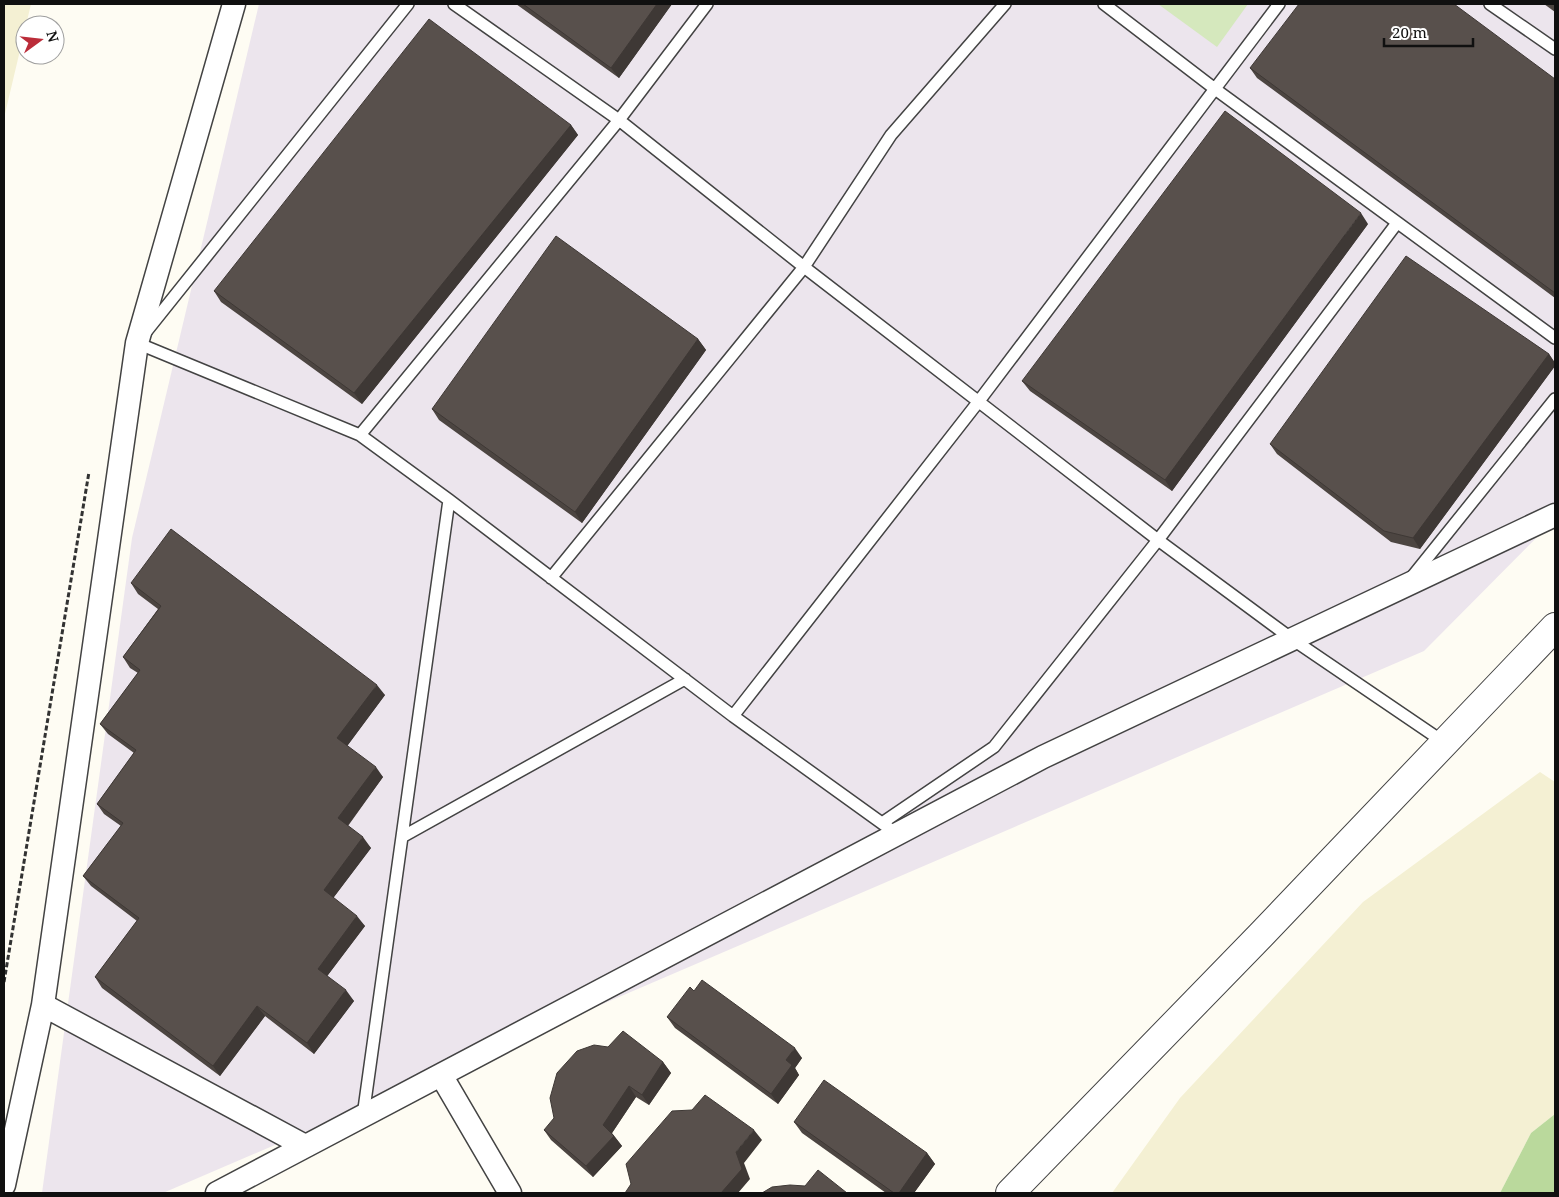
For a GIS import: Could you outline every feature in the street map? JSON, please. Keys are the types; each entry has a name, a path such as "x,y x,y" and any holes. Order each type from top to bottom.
{"street":[{"path":"4,1184 43,1005 137,344 234,4"},
{"path":"217,1193 441,1075 889,828 1555,515"},
{"path":"1010,1193 1255,942 1555,627"},
{"path":"43,1005 305,1146"},
{"path":"441,1075 510,1193"}],"lane":[{"path":"408,4 137,344 360,435 733,716 889,828 994,747 1158,540 1397,222"},
{"path":"454,4 619,120 804,267 1158,540 1292,639 1445,743"},
{"path":"360,435 619,120 707,4"},
{"path":"551,578 804,267 891,135 1005,4"},
{"path":"1104,4 1215,89 1555,338"},
{"path":"733,716 979,401 1279,4"},
{"path":"1490,4 1555,49"},
{"path":"1404,586 1555,399"},
{"path":"363,1116 448,500"},
{"path":"402,837 685,679"}],"shaded area":[{"path":"4,4 31,4 28,15 15,15 15,65 17,65 4,118"},
{"path":"259,4 1555,4 1555,519 1424,651 163,1193 42,1193 132,538"},
{"path":"1540,772 1555,782 1555,1114 1531,1133 1500,1193 1112,1193 1180,1098 1363,902"}],"green space":[{"path":"1158,4 1248,4 1217,47"},
{"path":"1555,1114 1555,1193 1500,1193 1531,1133"}],"building":[{"path":"523,4 657,4 611,68"},
{"path":"1299,4 1454,4 1555,79 1555,293 1250,68"},
{"path":"429,19 571,125 354,393 214,291"},
{"path":"1225,111 1361,213 1165,480 1022,381"},
{"path":"556,236 698,339 575,512 432,409"},
{"path":"1406,256 1549,354 1413,538 1384,531 1270,444"},
{"path":"171,529 377,685 337,738 376,767 338,818 363,837 324,890 357,916 318,969 346,990 307,1043 257,1006 213,1066 95,977 139,918 83,876 123,823 97,804 136,750 100,724 140,670 123,657 161,606 131,583"},
{"path":"702,980 795,1048 786,1060 792,1065 771,1094 667,1017 690,987 694,991"},
{"path":"623,1031 663,1062 642,1095 629,1086 603,1125 614,1136 586,1166 544,1130 554,1118 550,1098 557,1073 577,1051 594,1045 608,1047"},
{"path":"824,1080 927,1153 899,1193 894,1193 794,1122"},
{"path":"705,1095 754,1130 736,1152 742,1169 721,1193 625,1193 631,1184 626,1164 672,1111 692,1110"},
{"path":"818,1170 847,1193 762,1193 772,1187 805,1186"}]}
